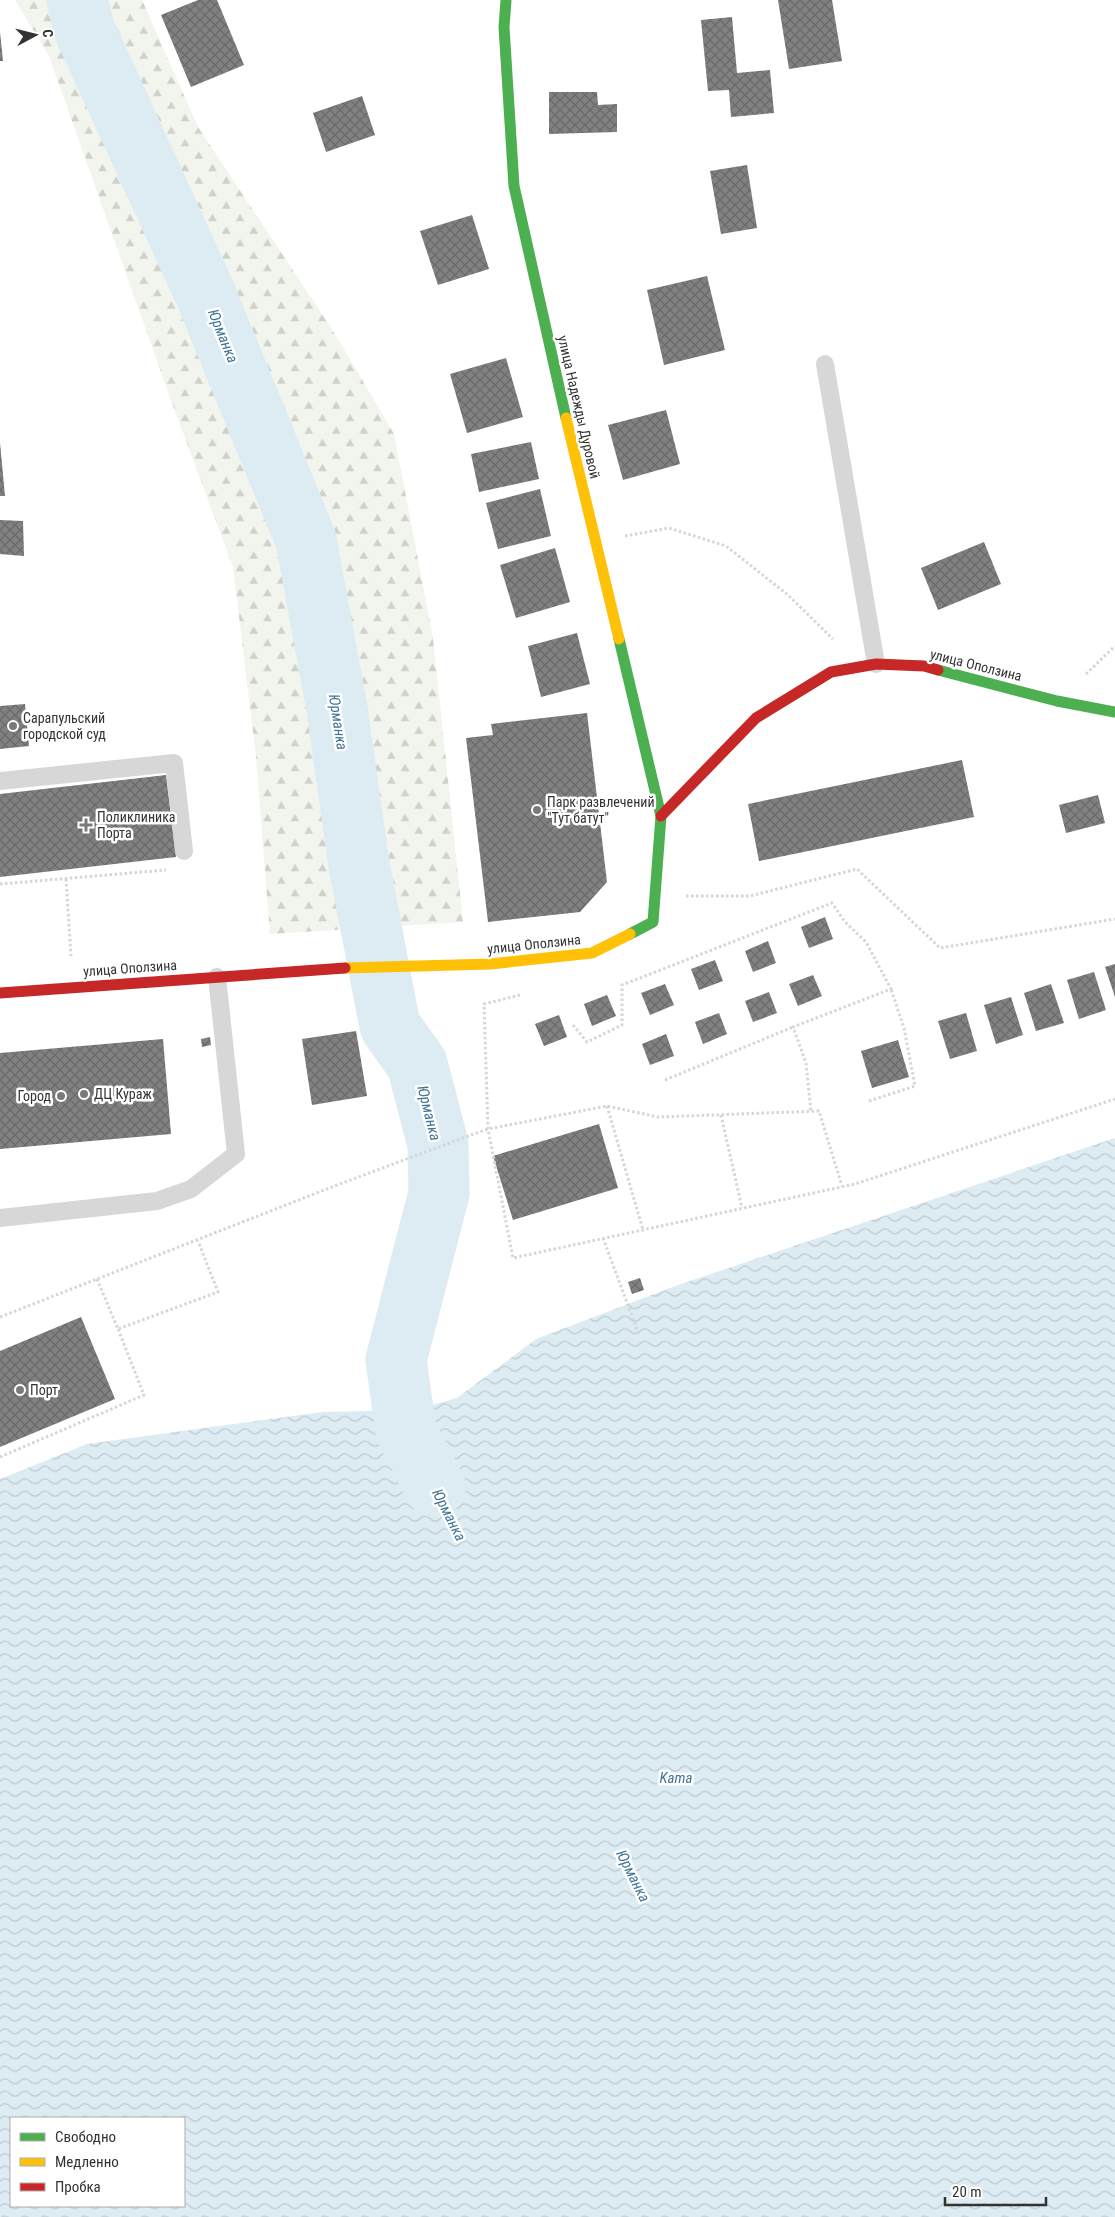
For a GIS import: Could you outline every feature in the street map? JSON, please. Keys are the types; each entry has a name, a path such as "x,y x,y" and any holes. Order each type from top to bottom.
{"street":[{"name":"улица Надежды Дуровой","path":"506,0 504,27 514,186 595,541 661,816"},
{"name":"улица Оползина","path":"0,993 355,966 490,964 592,953 653,922 661,816 756,718 831,672 869,665 924,666 1065,703 1115,712"}],"lane":[{"path":"825,364 869,665"},
{"path":"0,781 174,763 184,851"},
{"path":"0,1218 157,1201 191,1189 236,1154 217,976"}],"path":[{"path":"595,541 669,528 726,546 788,595 869,665"},
{"path":"0,884 173,869"},
{"path":"655,896 750,896 857,869 940,948 1115,919"},
{"path":"66,879 74,987"},
{"path":"573,1025 587,1042 622,1025 622,985 832,903 846,922 866,942 892,989 904,1028 915,1086 869,1101"},
{"path":"664,1080 892,989"},
{"path":"525,993 484,1004 488,1129 513,1258 842,1186 1115,1099"},
{"path":"793,1027 806,1063 811,1112"},
{"path":"607,1106 643,1230"},
{"path":"0,1317 198,1241 336,1185 488,1129 607,1106 658,1117 818,1111 842,1186"},
{"path":"721,1115 742,1208"},
{"path":"603,1238 639,1335"},
{"path":"118,1329 218,1292 198,1241"},
{"path":"0,1457 144,1395 97,1279"}],"green space":[{"path":"15,0 142,0 198,127 335,334 394,434 433,638 463,922 270,934 256,756 233,567 168,392 49,56"}],"water":[{"name":"Kama","path":"1115,1138 1115,2217 0,2217 0,1479 87,1444 322,1412 414,1410 457,1398 536,1339 678,1285"}],"building":[{"path":"198,0 217,0 244,65 191,87 161,15"},
{"path":"778,0 832,0 842,61 789,69"},
{"path":"732,17 737,73 770,70 774,113 731,117 729,90 708,91 701,20"},
{"path":"0,32 3,61 0,61"},
{"path":"549,92 597,92 598,105 617,104 617,132 549,134"},
{"path":"362,96 375,135 326,152 313,113"},
{"path":"747,165 757,228 721,234 710,171"},
{"path":"472,215 489,269 438,285 420,231"},
{"path":"707,276 725,350 664,365 647,290"},
{"path":"506,358 523,417 467,433 450,374"},
{"path":"666,410 680,464 623,480 608,425"},
{"path":"531,442 539,479 479,492 471,454"},
{"path":"0,443 5,496 0,496"},
{"path":"540,489 551,536 498,549 486,503"},
{"path":"0,520 23,521 24,556 0,554"},
{"path":"984,542 1001,584 938,610 921,568"},
{"path":"555,548 570,602 516,618 500,565"},
{"path":"577,633 590,684 541,697 528,646"},
{"name":"Сарапульский городской суд","path":"25,704 29,746 0,749 0,706"},
{"name":"Парк развлечений \"Тут батут\"","path":"587,713 607,882 580,912 488,922 466,738 493,735 491,724"},
{"path":"962,760 974,817 759,861 748,804"},
{"name":"Поликлиника Порта","path":"166,775 176,857 0,877 0,794"},
{"path":"1098,795 1105,823 1066,833 1059,805"},
{"path":"825,917 833,939 809,948 801,927"},
{"path":"768,941 776,963 753,972 745,951"},
{"path":"715,960 723,981 699,990 691,969"},
{"path":"1115,964 1115,997 1105,967"},
{"path":"1094,972 1106,1010 1079,1019 1067,980"},
{"path":"813,975 822,996 798,1006 789,984"},
{"path":"665,984 674,1005 650,1015 641,993"},
{"path":"1051,984 1064,1023 1036,1031 1024,993"},
{"path":"769,992 777,1013 753,1022 745,1001"},
{"path":"607,995 616,1016 592,1026 584,1004"},
{"path":"1011,997 1023,1035 996,1044 984,1005"},
{"path":"719,1013 727,1034 703,1044 695,1022"},
{"path":"966,1013 977,1051 950,1059 938,1021"},
{"path":"559,1015 567,1037 544,1046 535,1024"},
{"path":"356,1031 367,1096 312,1105 302,1039"},
{"path":"666,1034 674,1056 650,1065 642,1044"},
{"path":"210,1037 211,1045 202,1047 201,1039"},
{"name":"ДЦ Кураж","path":"163,1039 171,1134 0,1149 0,1053"},
{"path":"898,1040 909,1077 872,1088 861,1051"},
{"path":"599,1124 618,1188 513,1220 493,1156"},
{"path":"640,1278 644,1290 632,1294 628,1282"},
{"path":"81,1317 115,1399 0,1447 0,1351"}],"waterway":[{"name":"Юрманка","path":"77,0 85,31 204,291 306,540 337,709 359,865 390,1026 417,1064 438,1144 439,1193 396,1360 406,1431 435,1487"}],"traffic: fast":[{"path":"506,0 504,27 514,186 566,418"},
{"path":"619,639 661,816 653,922 630,934"},
{"path":"938,670 1057,701 1115,712"}],"traffic: slow":[{"path":"566,418 619,639"},
{"path":"345,968 490,964 592,953 630,934"}],"traffic: jam":[{"path":"661,816 756,718 831,672 876,664 924,666 938,670"},
{"path":"0,993 345,968"}],"place":[{"name":"Сарапульский городской суд","path":"13,726"},
{"name":"Парк развлечений \"Тут батут\"","path":"537,810"},
{"name":"Поликлиника Порта","path":"86,825"},
{"name":"ДЦ Кураж","path":"84,1094"},
{"name":"Город","path":"61,1096"},
{"name":"Порт","path":"20,1390"}]}
